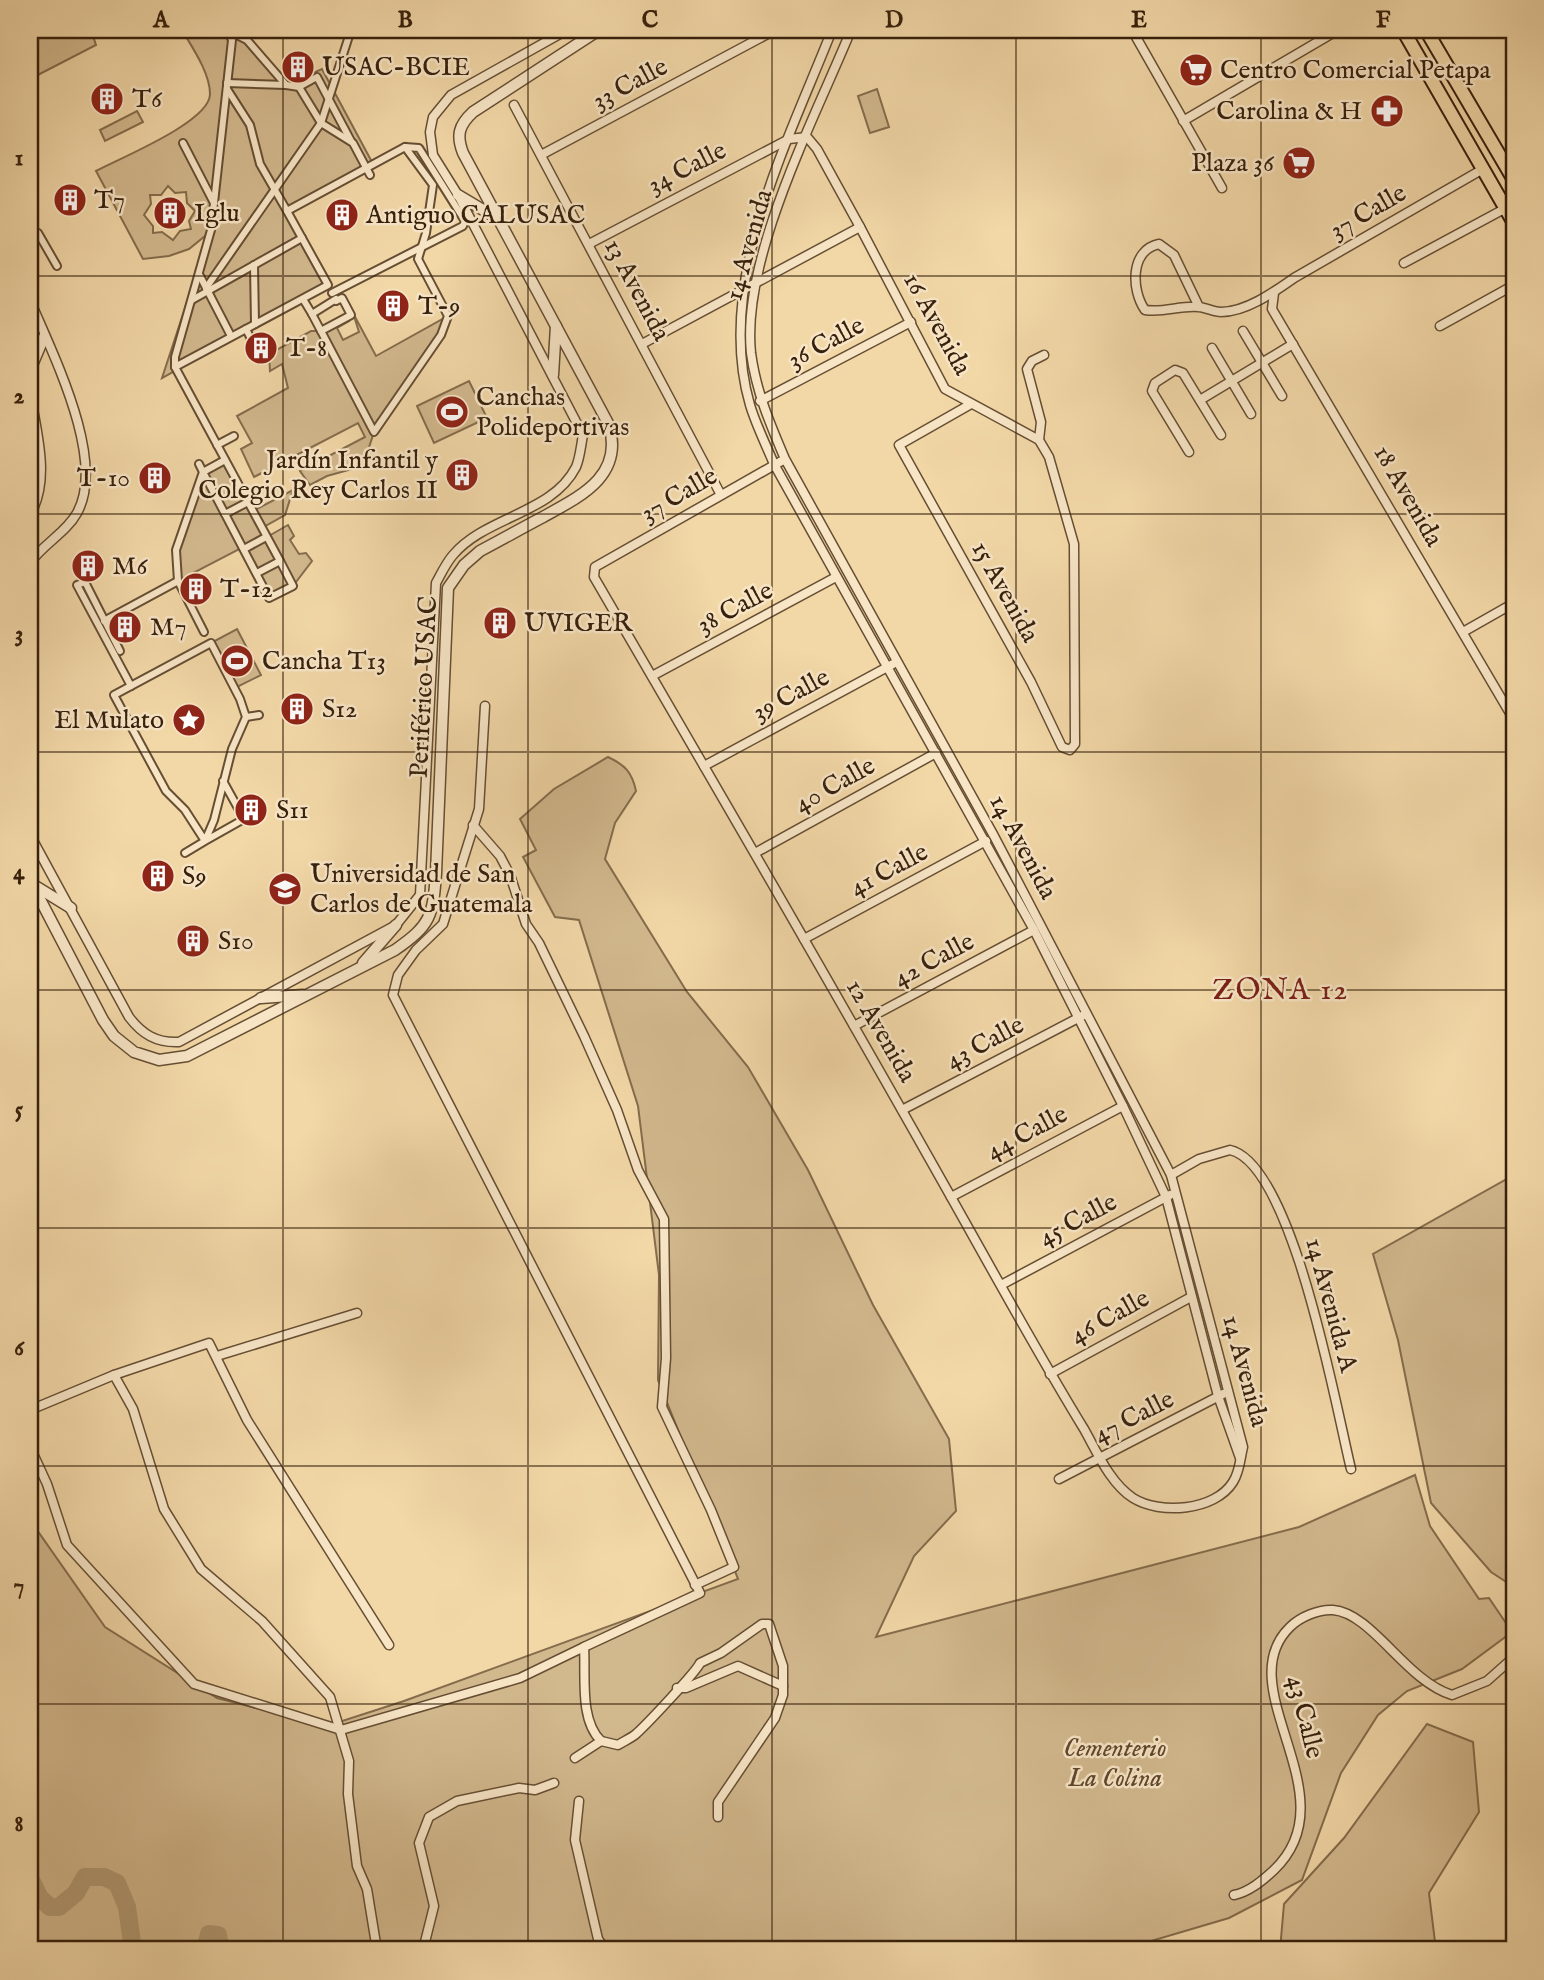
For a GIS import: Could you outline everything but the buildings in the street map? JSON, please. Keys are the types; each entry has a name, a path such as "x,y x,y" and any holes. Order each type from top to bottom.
{"main road":[{"path":"1403,30 1514,223"},
{"path":"1426,30 1514,180"},
{"path":"1436,88 1454,99 1463,94"}],"street":[{"path":"199,464 269,598 293,586 175,366 174,357 200,276 214,203 232,40 227,30"},
{"path":"207,289 321,123 349,36 347,30"},
{"name":"Periférico USAC","path":"30,835 129,1017 149,1037 179,1042 396,925 420,895 436,583 453,555 480,533 551,496 567,482 577,464 583,435 458,195 433,155 430,132 439,106 466,84 567,30"},
{"name":"Periférico USAC","path":"31,882 103,1020 123,1045 134,1052 159,1060 187,1056 358,968 419,932 434,907 448,588 464,565 480,551 585,494 602,478 612,458 609,425 463,153 458,139 460,125 473,111 599,30"},
{"name":"33 Calle","path":"541,155 775,30"},
{"name":"14 Avenida","path":"832,30 789,139 756,235 742,289 741,356 750,405 775,464 836,577 1034,930 1166,1197 1218,1396 1240,1458"},
{"name":"14 Avenida","path":"851,30 780,202 756,281 750,311 751,353 760,401 785,459 994,836 1171,1175 1243,1447 1240,1458"},
{"path":"1132,30 1222,188"},
{"path":"1183,121 1338,30"},
{"path":"235,34 247,40 286,85"},
{"path":"227,86 299,87 317,77 370,175"},
{"path":"227,86 250,125 260,164 336,301"},
{"path":"299,87 321,123 353,143"},
{"name":"13 Avenida","path":"514,105 721,495"},
{"name":"34 Calle","path":"589,244 789,139 807,137"},
{"name":"16 Avenida","path":"807,137 817,149 860,227 945,390 1039,440"},
{"path":"183,143 214,203"},
{"path":"286,211 405,147 419,148 465,221 463,226 332,293"},
{"path":"303,299 374,432 441,335 448,316 418,259 433,185 405,147"},
{"name":"37 Calle","path":"1199,307 1174,255 1159,244 1142,251 1137,259 1137,270 1139,302 1145,310 1157,312 1199,307 1220,313 1236,310 1274,293 1294,278 1483,169"},
{"path":"458,195 501,220"},
{"path":"1404,263 1506,208"},
{"path":"642,344 860,227"},
{"path":"38,233 57,266"},
{"path":"192,300 207,289 302,238"},
{"path":"254,265 255,324"},
{"path":"200,276 231,336"},
{"path":"175,366 328,285"},
{"path":"1440,326 1514,285"},
{"name":"18 Avenida","path":"1274,293 1272,309 1514,720"},
{"path":"312,314 342,298 351,316 321,331"},
{"path":"30,300 80,427 87,456 85,492 77,513 43,545 30,563"},
{"name":"36 Calle","path":"760,401 911,322"},
{"path":"553,375 556,325"},
{"path":"246,329 252,341"},
{"path":"1243,331 1282,396"},
{"path":"30,370 44,337"},
{"path":"1200,400 1293,344"},
{"path":"1212,348 1251,414"},
{"path":"1039,440 1041,422 1027,369 1032,361 1044,355"},
{"path":"1189,452 1152,386 1180,370 1221,435"},
{"path":"30,398 40,458 39,480 30,513"},
{"name":"15 Avenida","path":"971,404 899,445 1031,682 1062,747 1070,750 1075,744 1074,544 1062,494 1049,457 1039,440"},
{"path":"218,445 234,436"},
{"name":"37 Calle","path":"595,567 785,459"},
{"path":"204,632 178,581 176,550 203,471 226,460"},
{"path":"225,514 248,502"},
{"path":"244,549 266,537"},
{"path":"257,573 280,561"},
{"name":"12 Avenida","path":"595,567 594,577 755,853 1050,1374 1121,1488 1146,1505 1162,1508 1185,1507 1220,1494 1235,1479 1240,1458"},
{"name":"38 Calle","path":"652,676 836,577"},
{"path":"104,621 178,581"},
{"path":"120,651 85,582 77,585 131,685"},
{"path":"1463,632 1514,603"},
{"path":"211,643 240,699 246,717 205,841 185,810 166,791 114,695 211,643"},
{"name":"39 Calle","path":"704,765 898,662"},
{"path":"30,1447 47,1484 67,1545 194,1684 341,1730 520,1678 700,1593 393,995 398,975 416,950 443,924 479,809 485,706"},
{"path":"246,717 259,715"},
{"name":"40 Calle","path":"755,853 936,753"},
{"path":"185,853 244,819 223,781"},
{"path":"473,825 500,856 526,924 539,943 584,1036 638,1170 664,1219 666,1358 662,1407 711,1510 734,1567 695,1585"},
{"name":"41 Calle","path":"804,939 994,836"},
{"path":"31,882 71,908"},
{"path":"358,968 396,925"},
{"name":"42 Calle","path":"853,1026 1034,930"},
{"path":"261,998 307,995"},
{"name":"43 Calle","path":"902,1110 1088,1013"},
{"name":"44 Calle","path":"951,1197 1123,1106"},
{"name":"14 Avenida A","path":"1171,1175 1222,1150 1237,1152 1251,1161 1264,1177 1301,1264 1351,1469"},
{"name":"45 Calle","path":"1001,1285 1176,1193"},
{"name":"46 Calle","path":"1050,1374 1191,1297"},
{"path":"217,1356 357,1313"},
{"path":"30,1410 114,1376 209,1343 247,1420 389,1645"},
{"path":"114,1376 134,1409 164,1509 201,1569 282,1642 330,1697 349,1761 348,1794 356,1866 367,1889 377,1950"},
{"name":"47 Calle","path":"1059,1479 1229,1391"},
{"name":"43 Calle","path":"1234,1895 1243,1893 1278,1866 1288,1853 1300,1823 1302,1799 1271,1668 1277,1644 1295,1621 1332,1610 1347,1614 1383,1642 1431,1688 1452,1695 1487,1681 1514,1657"},
{"path":"584,1647 587,1716 594,1734 601,1741 618,1745 635,1735 677,1688 697,1671 706,1658 721,1653 762,1624 769,1624 783,1666 783,1686 775,1718 718,1802 718,1817"},
{"path":"677,1688 687,1688 738,1666 783,1686"},
{"path":"575,1758 601,1741"},
{"path":"423,1950 434,1906 419,1843 429,1817 457,1801 519,1788 535,1790 554,1783"},
{"path":"579,1801 575,1840 598,1939 606,1950"}],"green space":[{"path":"34,30 38,38 49,32 48,30 91,30 96,45 30,79 30,32"},
{"path":"182,30 208,30 211,34 223,30 232,40 235,34 247,40 286,85 322,69 373,164 289,214 328,285 162,378 210,232 189,249 169,256 143,259 96,171 162,138 196,116 206,105 210,94 207,78","holes":["168,186 175,193 186,192 187,203 195,211 189,221 191,229 180,231 173,240 162,232 153,233 153,226 144,215 151,204 150,195 161,195"]},
{"path":"877,89 889,127 870,133 858,96"},
{"path":"137,111 143,122 105,141 100,130"},
{"path":"353,313 376,356 448,316 441,335 374,432 363,466 327,476 310,485 300,471 365,437 358,423 254,477 241,449 252,443 237,416 288,388 282,364 270,371 269,354 311,331 321,331 347,317 349,321 337,328 343,340 359,332"},
{"name":"Canchas Polideportivas","path":"469,381 487,418 434,443 417,406"},
{"path":"225,460 253,511 293,490 285,515 262,528 267,537 288,525 294,536 290,540 299,554 306,553 312,561 293,586 269,598 243,547 178,581 176,550 203,472"},
{"name":"Cancha T13","path":"237,629 261,675 235,688 211,643"},
{"name":"Cementerio La Colina","path":"608,757 627,770 636,791 615,823 605,859 687,992 748,1067 808,1170 873,1305 949,1439 956,1511 914,1556 876,1637 1299,1527 1415,1475 1430,1526 1479,1599 1489,1598 1512,1632 1462,1669 1407,1691 1378,1715 1341,1773 1302,1880 1229,1918 1151,1941 1148,1950 84,1950 80,1944 30,1942 30,1520 105,1627 217,1698 327,1726 404,1701 738,1579 658,1380 659,1275 638,1106 579,920 555,917 523,857 536,850 520,819 554,789"},
{"path":"1514,1175 1514,1587 1491,1572 1431,1503 1398,1340 1373,1254"},
{"path":"1427,1724 1473,1742 1479,1812 1429,1893 1436,1950 1280,1950 1284,1904 1344,1838"}],"waterway":[{"path":"30,1878 40,1898 50,1907 59,1907 76,1893 85,1877 104,1877 117,1883 127,1907 133,1950"},
{"path":"205,1950 209,1934 218,1935 221,1950"}],"place":[{"name":"USAC-BCIE","path":"298,67"},
{"name":"Centro Comercial Petapa","path":"1196,70"},
{"name":"T6","path":"107,99"},
{"name":"Carolina & H","path":"1387,111"},
{"name":"Plaza 36","path":"1299,163"},
{"name":"T7","path":"70,200"},
{"name":"Iglu","path":"170,213"},
{"name":"Antiguo CALUSAC","path":"342,215"},
{"name":"T-9","path":"393,306"},
{"name":"T-8","path":"261,348"},
{"name":"Canchas Polideportivas","path":"452,412"},
{"name":"Jardín Infantil y Colegio Rey Carlos II","path":"462,475"},
{"name":"T-10","path":"155,478"},
{"name":"M6","path":"88,566"},
{"name":"T-12","path":"196,589"},
{"name":"UVIGER","path":"500,623"},
{"name":"M7","path":"125,627"},
{"name":"Cancha T13","path":"237,661"},
{"name":"S12","path":"297,709"},
{"name":"El Mulato","path":"189,720"},
{"name":"S11","path":"251,810"},
{"name":"S9","path":"158,876"},
{"name":"Universidad de San Carlos de Guatemala","path":"285,889"},
{"name":"S10","path":"193,941"}],"district":[{"name":"ZONA 12","path":"1281,991"}]}
